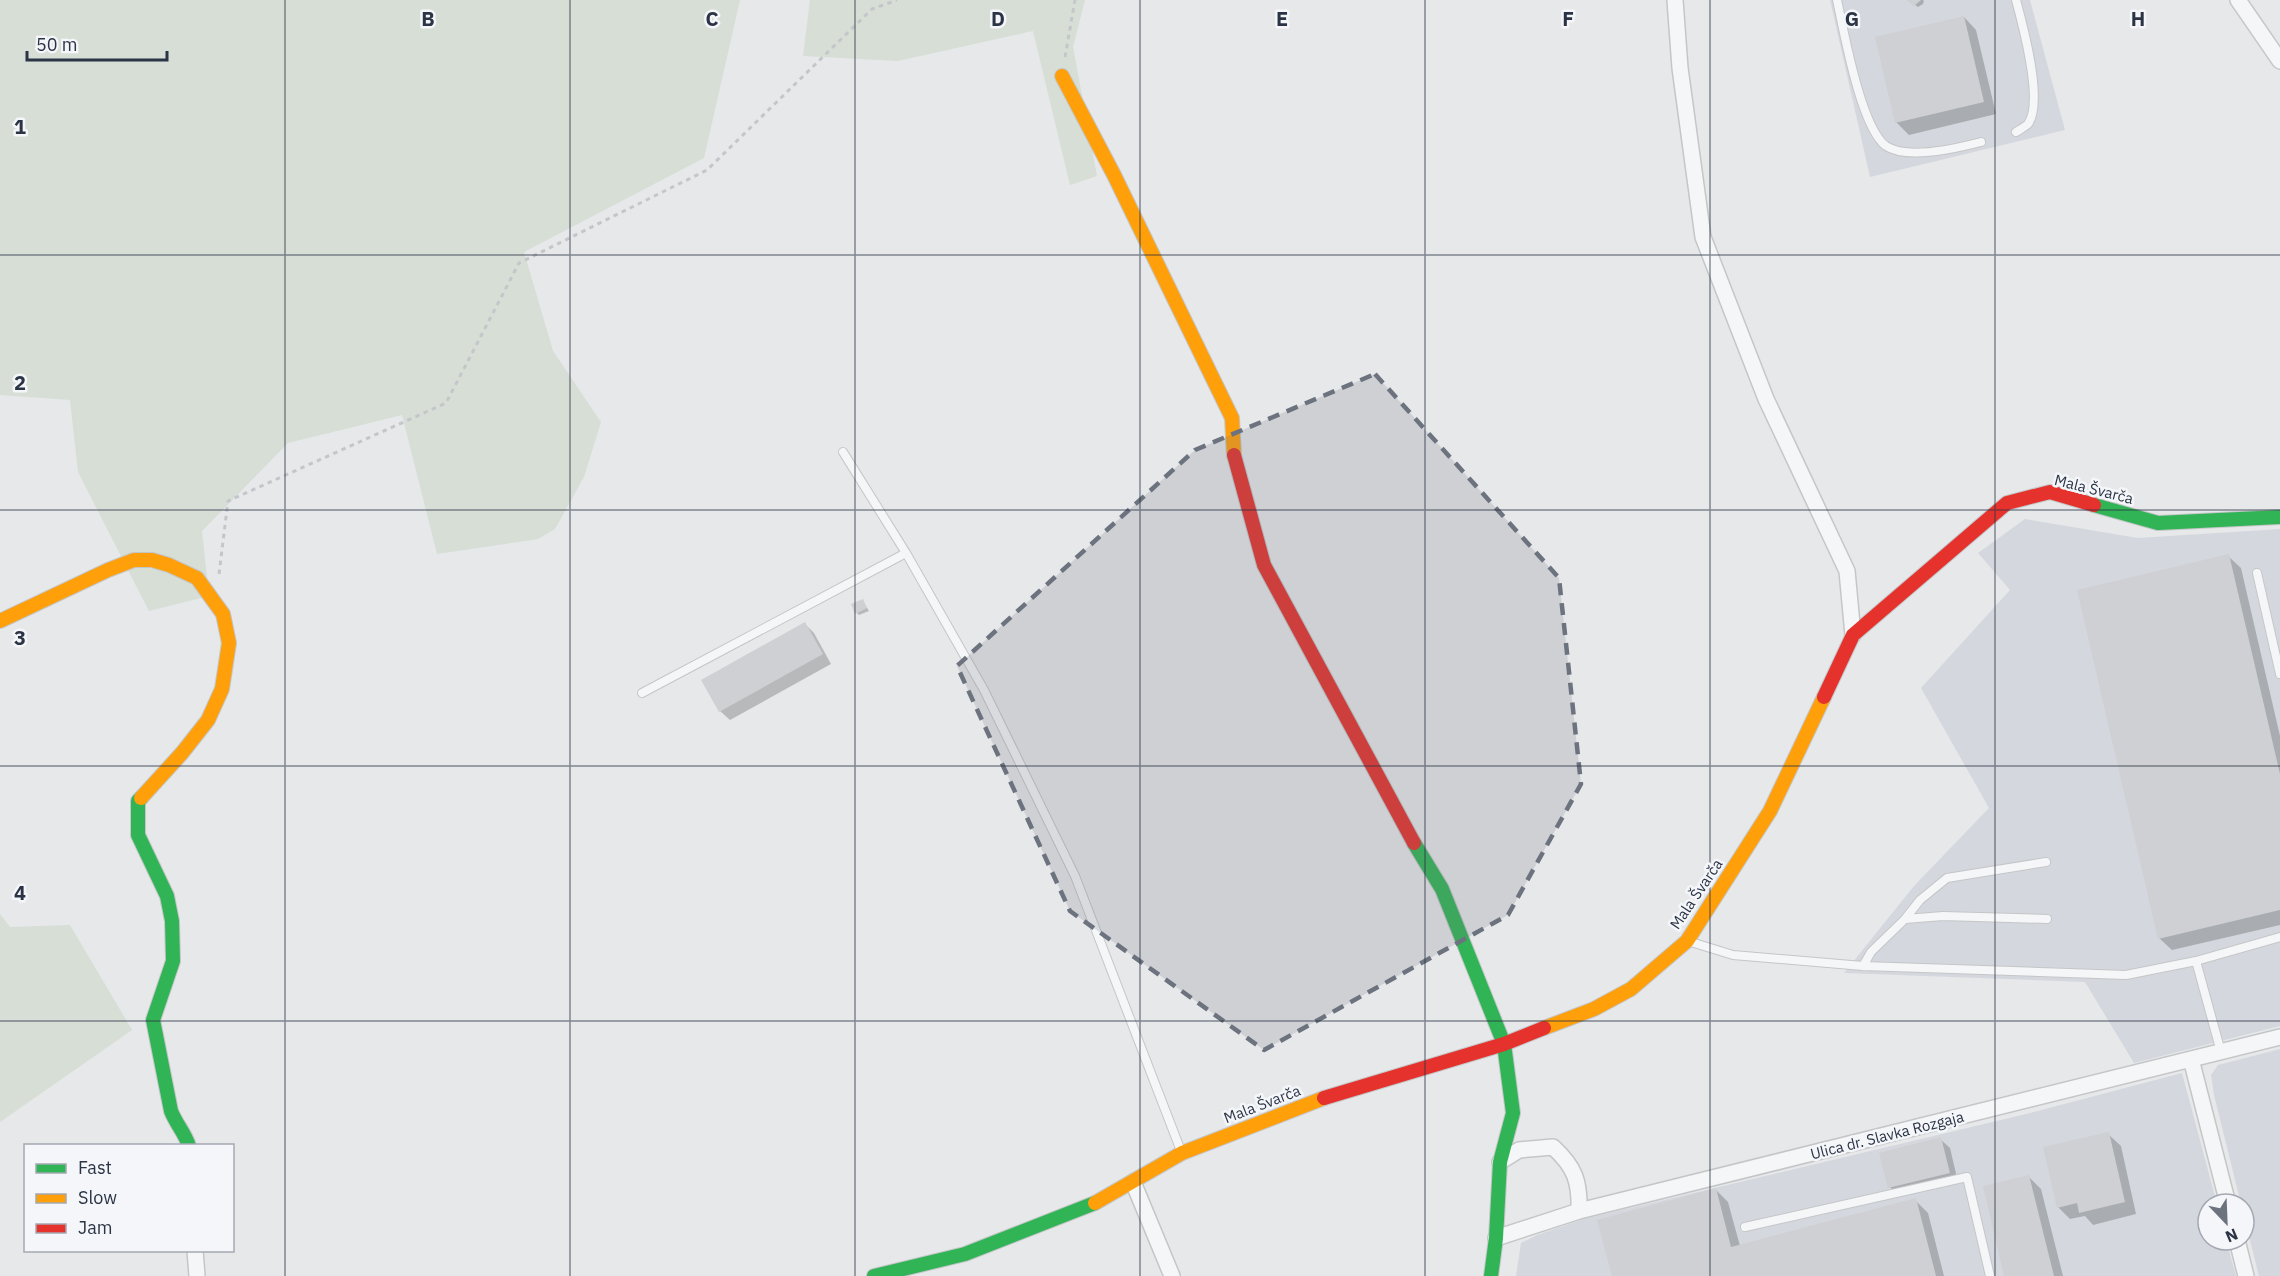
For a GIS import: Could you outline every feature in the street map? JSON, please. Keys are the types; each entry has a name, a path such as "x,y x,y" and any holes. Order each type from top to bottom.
{"street":[{"path":"1675,0 1680,68 1703,237 1766,399 1847,571 1853,635"},
{"path":"2238,0 2280,61"},
{"path":"1062,76 1114,175 1232,418 1234,457 1264,565 1416,846 1442,889 1504,1044 1513,1113 1500,1162 1496,1238 1491,1276"},
{"name":"Mala Švarča","path":"873,1276 965,1254 1102,1200 1182,1152 1315,1101 1504,1044 1594,1009 1631,989 1687,941 1770,811 1853,635 2007,503 2050,492 2158,523 2280,517"},
{"path":"0,621 134,560 152,560 197,578 223,614 229,643 222,689 208,720 182,753 138,801 138,835 167,896 174,942 173,961 153,1020 171,1111 188,1144"},
{"name":"Ulica dr. Slavka Rozgaja","path":"1496,1238 1579,1211 2280,1037"},
{"path":"2191,1059 2225,1192"},
{"path":"1500,1162 1519,1150 1553,1147 1567,1160 1575,1173 1580,1196 1579,1211"},
{"path":"1133,1182 1172,1276"},
{"path":"195,1252 197,1276"},
{"path":"2240,1252 2247,1276"}],"lane":[{"path":"1838,0 1852,68 1874,134 1888,147 1911,153 1950,149 1981,142"},
{"path":"2016,0 2030,59 2034,108 2027,125 2016,132"},
{"path":"843,452 906,553 984,690 1075,876 1182,1152"},
{"path":"642,693 906,553"},
{"path":"2257,573 2280,674"},
{"path":"1863,966 1871,952 1905,919 1920,900 1947,878 2046,862"},
{"path":"1905,919 1943,916 2047,919"},
{"path":"1687,941 1733,955 1863,966 2126,975 2196,961 2280,938"},
{"path":"2196,961 2221,1052"},
{"path":"1745,1227 1967,1177 1990,1276"}],"path":[{"path":"216,602 228,501 446,403 519,264 707,170 872,9 897,0"},
{"path":"1062,76 1075,0"}],"highlighted area":[{"path":"1375,374 1559,578 1581,784 1508,915 1264,1050 1070,911 957,666 1195,450"}],"shaded area":[{"path":"0,0 740,0 704,158 524,252 553,351 601,422 584,477 555,529 538,539 437,554 402,415 288,443 202,531 209,596 149,611 78,472 70,400 0,395"},
{"path":"810,0 1085,0 1073,47 1097,176 1070,185 1033,31 898,61 803,56"},
{"path":"1830,0 2030,0 2065,130 1870,177"},
{"path":"2025,519 2138,538 2280,529 2280,1026 2134,1063 2085,982 1844,973 1914,886 1989,808 1921,688 2010,590 1978,553"},
{"path":"0,914 10,927 70,925 132,1030 0,1122"},
{"path":"2280,1049 2280,1276 2259,1276 2253,1252 2256,1252 2256,1192 2238,1192 2214,1095 2211,1075 2218,1065"},
{"path":"2182,1073 2214,1192 2196,1192 2196,1252 2229,1252 2236,1276 1516,1276 1521,1243 1584,1219 2026,1114"}],"building":[{"path":"1907,0 1921,0 1914,6"},
{"path":"1964,16 1984,102 1895,123 1875,37"},
{"path":"2229,554 2280,774 2280,910 2158,939 2077,590"},
{"path":"863,599 867,608 855,614 851,604"},
{"path":"805,622 823,654 719,712 701,680"},
{"path":"2109,1132 2125,1202 2079,1213 2077,1203 2057,1208 2043,1147"},
{"path":"1941,1137 1950,1173 1888,1188 1879,1153"},
{"path":"2029,1175 2054,1276 2004,1276 1983,1186"},
{"path":"1716,1188 1731,1247 1916,1198 1936,1276 1612,1276 1597,1220"}],"traffic: fast":[{"path":"2094,505 2158,523 2280,517"},
{"path":"141,798 138,801 138,835 167,896 172,921 173,961 153,1020 171,1111 188,1144"},
{"path":"1414,843 1442,889 1504,1044 1513,1113 1500,1162 1496,1238 1491,1276"},
{"path":"874,1276 965,1254 1095,1203"}],"traffic: slow":[{"path":"1062,76 1114,175 1232,418 1234,455"},
{"path":"0,621 134,560 152,560 197,578 223,614 229,643 222,689 208,720 141,798"},
{"path":"1544,1028 1594,1009 1631,989 1687,941 1770,811 1824,697"},
{"path":"1095,1203 1182,1153 1324,1098"}],"traffic: jam":[{"path":"1234,455 1264,565 1414,843"},
{"path":"1824,697 1853,635 2007,503 2050,492 2094,505"},
{"path":"1324,1098 1504,1044 1544,1028"}]}
